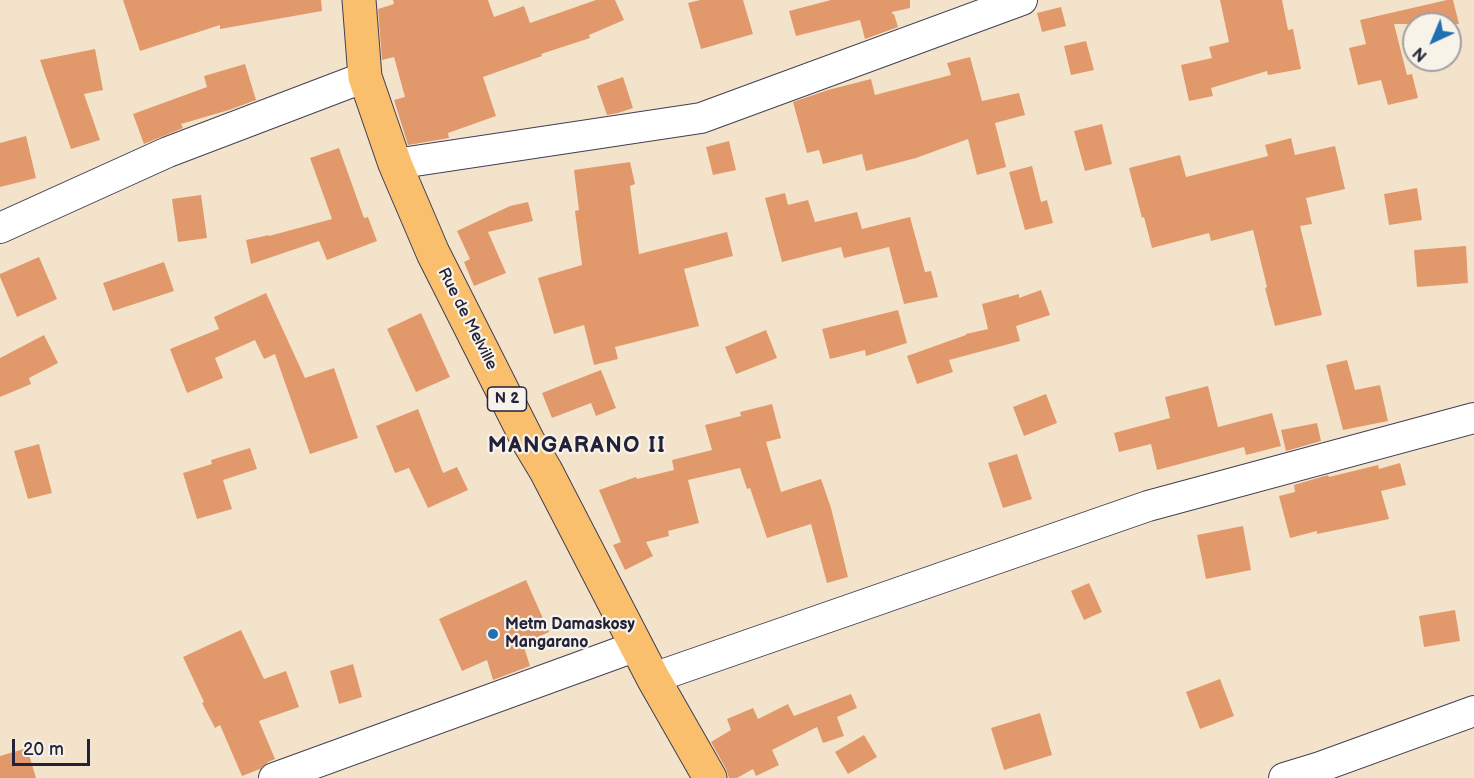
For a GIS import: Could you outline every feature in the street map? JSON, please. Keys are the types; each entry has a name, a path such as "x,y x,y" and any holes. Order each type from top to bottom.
{"main road":[{"name":"Rue de Melville","path":"359,0 365,76 395,164 433,253 528,441 546,471 653,678 710,778"}],"street":[{"path":"395,164 701,118 1022,0"},
{"path":"0,228 168,152 365,76"},
{"path":"653,678 1148,506 1474,417"},
{"path":"274,778 637,646"},
{"path":"1284,778 1474,711"}],"building":[{"path":"123,0 321,0 322,11 220,29 220,25 140,51"},
{"path":"393,0 488,0 494,17 524,6 530,23 596,0 615,0 624,20 589,35 590,38 483,77 496,116 448,133 449,138 408,145 394,100 405,97 394,57 382,60 378,9 394,4"},
{"path":"700,0 743,0 753,34 701,49 688,3"},
{"path":"831,0 910,0 910,8 892,12 898,27 865,39 860,20 796,36 789,11"},
{"path":"1220,0 1282,0 1288,30 1293,29 1301,69 1268,75 1267,71 1211,88 1213,96 1189,101 1181,65 1212,58 1209,47 1229,42"},
{"path":"1453,0 1456,12 1402,12 1402,24 1394,24 1402,55 1402,72 1406,72 1407,75 1412,74 1418,98 1388,105 1381,80 1358,85 1349,48 1366,44 1360,20"},
{"path":"1061,7 1066,26 1042,32 1037,13"},
{"path":"1086,41 1094,70 1071,75 1064,46"},
{"path":"95,49 103,90 84,94 100,140 71,149 40,60"},
{"path":"970,57 982,101 1019,93 1025,115 995,123 1006,167 977,175 968,139 916,158 866,171 862,154 823,164 819,150 807,153 793,102 871,79 875,95 951,75 947,63"},
{"path":"245,64 256,100 181,124 183,128 144,144 133,114 207,87 204,76"},
{"path":"623,77 633,108 607,115 597,86"},
{"path":"1102,124 1112,164 1085,171 1074,131"},
{"path":"26,136 36,178 0,187 0,143"},
{"path":"1291,138 1295,155 1335,146 1345,189 1306,198 1312,224 1300,226 1322,315 1275,326 1253,230 1211,241 1209,233 1152,248 1129,168 1180,155 1186,177 1268,156 1265,145"},
{"path":"729,141 736,170 713,175 706,147"},
{"path":"339,148 364,218 368,217 377,241 327,260 319,241 251,264 246,240 332,219 310,158"},
{"path":"630,162 635,184 630,186 639,254 727,232 733,256 684,269 699,326 615,347 618,359 594,365 584,325 554,334 538,278 582,265 575,211 579,210 574,170"},
{"path":"1032,166 1041,202 1047,200 1053,223 1025,230 1009,172"},
{"path":"1417,188 1422,220 1389,225 1384,194"},
{"path":"785,193 788,205 808,200 815,222 857,212 862,229 910,217 925,272 931,271 938,297 904,304 889,247 844,258 841,247 782,262 765,198"},
{"path":"201,195 207,238 178,242 172,199"},
{"path":"528,202 533,221 488,232 506,273 474,286 464,262 470,259 457,231 510,206"},
{"path":"1466,246 1468,283 1417,287 1414,250"},
{"path":"39,257 57,299 17,317 0,274"},
{"path":"164,262 174,291 113,311 103,283"},
{"path":"1041,290 1050,315 1016,326 1020,341 949,360 953,372 917,384 907,356 966,334 988,329 982,304 1019,294 1019,298"},
{"path":"266,293 305,378 334,368 358,438 310,454 275,354 264,359 255,340 215,358 223,378 187,393 170,349 219,329 214,317"},
{"path":"898,310 907,343 866,356 865,350 830,359 822,329"},
{"path":"421,313 450,377 416,392 387,329"},
{"path":"766,330 777,358 736,374 725,347"},
{"path":"44,335 58,363 29,378 31,384 0,397 0,358"},
{"path":"1347,360 1355,390 1380,385 1388,421 1343,430 1326,365"},
{"path":"601,370 616,408 596,416 591,403 552,418 542,393"},
{"path":"1208,386 1218,427 1272,413 1281,446 1246,455 1244,447 1157,470 1151,444 1119,452 1114,433 1170,418 1165,397"},
{"path":"1046,394 1057,423 1024,436 1013,407"},
{"path":"772,404 781,438 766,442 781,492 821,479 831,508 848,577 827,583 811,524 767,538 750,488 747,489 740,468 688,480 699,523 668,531 669,536 646,542 653,556 625,570 613,545 621,542 599,490 636,477 637,479 674,470 672,460 712,450 705,425 741,416 740,412"},
{"path":"418,409 443,473 457,467 468,490 428,508 409,468 395,473 376,426"},
{"path":"1317,423 1321,441 1286,451 1281,430"},
{"path":"39,444 52,493 28,499 14,451"},
{"path":"250,448 257,469 223,480 232,509 197,519 183,473 212,464 211,460"},
{"path":"1017,454 1032,499 1003,508 988,463"},
{"path":"1400,463 1406,485 1381,491 1389,519 1290,538 1279,496 1295,492 1294,485 1328,475 1329,477 1378,465 1379,469"},
{"path":"1243,526 1251,570 1206,579 1197,535"},
{"path":"526,580 549,632 523,644 530,666 493,680 487,660 462,671 439,619"},
{"path":"1089,583 1102,612 1084,620 1071,591"},
{"path":"1455,610 1460,641 1424,647 1419,616"},
{"path":"241,630 264,679 286,671 299,707 259,721 275,759 260,769 242,776 220,725 215,728 202,703 204,702 183,657"},
{"path":"353,664 362,697 339,704 330,671"},
{"path":"1220,679 1234,716 1200,729 1186,692"},
{"path":"851,694 857,708 837,717 844,736 823,743 817,727 772,750 779,765 756,776 753,769 737,778 729,778 711,742 731,730 727,719 753,708 758,719 788,704 794,716"},
{"path":"1040,713 1052,755 1004,770 991,728"},
{"path":"864,735 877,757 848,774 835,752"},
{"path":"27,748 36,778 0,778 0,756"}],"place":[{"name":"Metm Damaskosy Mangarano","path":"493,634"}],"district":[{"name":"MANGARANO II","path":"577,446"}]}
